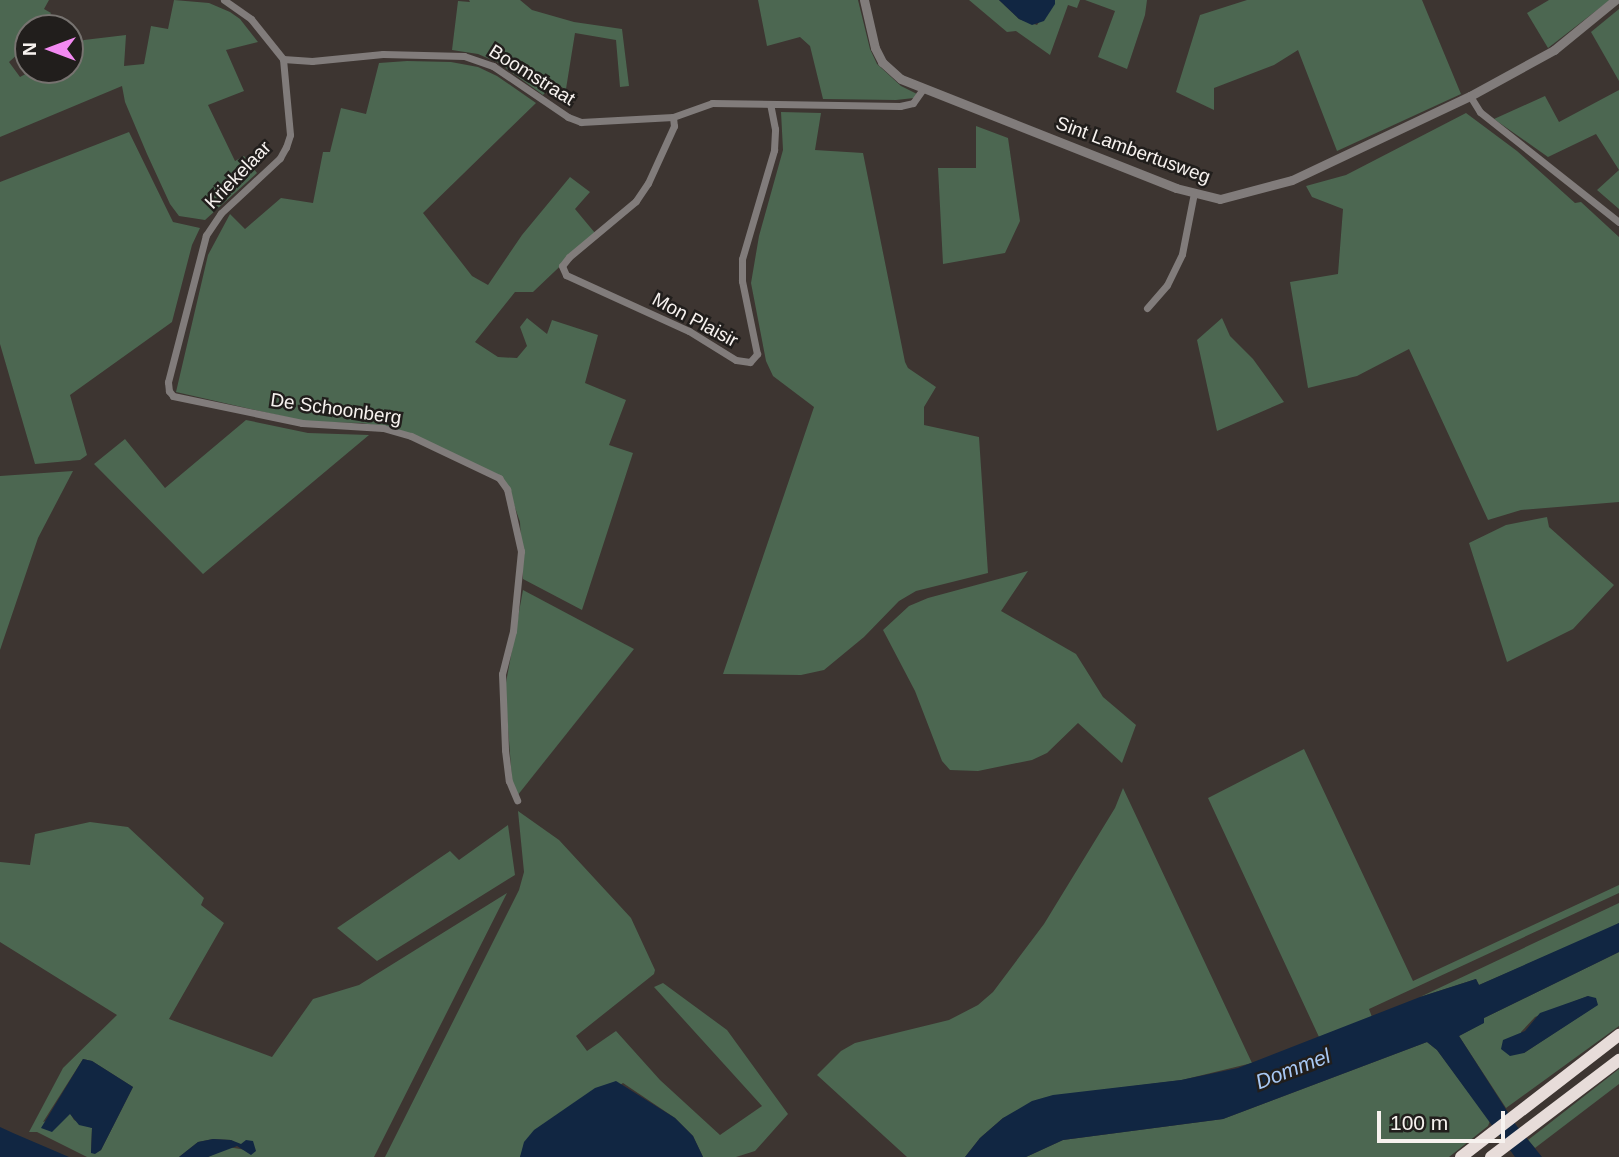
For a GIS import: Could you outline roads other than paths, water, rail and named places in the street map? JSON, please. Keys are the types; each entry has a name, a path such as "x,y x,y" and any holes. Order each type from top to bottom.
{"highway":[{"path":"1461,1157 1619,1035"},
{"path":"1491,1157 1619,1060"}],"street":[{"path":"225,0 251,19 283,59"},
{"name":"Sint Lambertusweg","path":"864,0 875,48 882,62 901,79 922,90 1195,193 1220,198 1293,180 1470,96 1554,50 1615,0"},
{"name":"Boomstraat","path":"283,59 312,61 383,54 464,56 493,66 568,117 582,122 673,117 712,103 900,106 913,103 922,90"},
{"name":"Kriekelaar","path":"169,391 168,383 206,235 221,213 279,158 286,147 290,135 283,59"},
{"path":"1470,96 1480,112 1619,222"},
{"name":"Mon Plaisir","path":"673,117 674,126 664,149 636,201 595,234 562,267 566,275 689,331 736,360 750,362 757,354 742,281 742,260 774,150 775,129 770,104"},
{"path":"1147,308 1167,285 1182,254 1195,193"},
{"name":"De Schoonberg","path":"169,391 173,396 302,423 383,428 411,436 499,478 507,489 521,551 513,631 502,674 505,750 509,781 517,800"}],"water":[{"path":"999,0 1055,0 1055,4 1044,21 1032,25 1019,19"},
{"name":"Dommel","path":"1619,923 1619,952 1484,1018 1484,1023 1459,1036 1516,1125 1542,1157 1515,1157 1437,1050 1427,1042 1223,1119 1063,1140 1026,1157 965,1157 980,1138 1003,1118 1032,1101 1053,1095 1181,1080 1238,1068 1420,997 1476,979 1479,985"},
{"path":"1588,996 1596,998 1598,1005 1524,1053 1510,1056 1501,1049 1503,1040 1525,1031 1540,1013"},
{"path":"83,1059 92,1061 133,1087 101,1150 95,1154 91,1153 92,1128 79,1125 70,1114 52,1132 41,1128"},
{"path":"616,1081 675,1118 693,1136 703,1157 520,1157 524,1142 534,1130 595,1088"},
{"path":"0,1127 13,1133 69,1157 0,1157"},
{"path":"231,1140 241,1144 246,1140 253,1141 256,1151 251,1155 237,1146 208,1157 179,1157 198,1142"}]}
